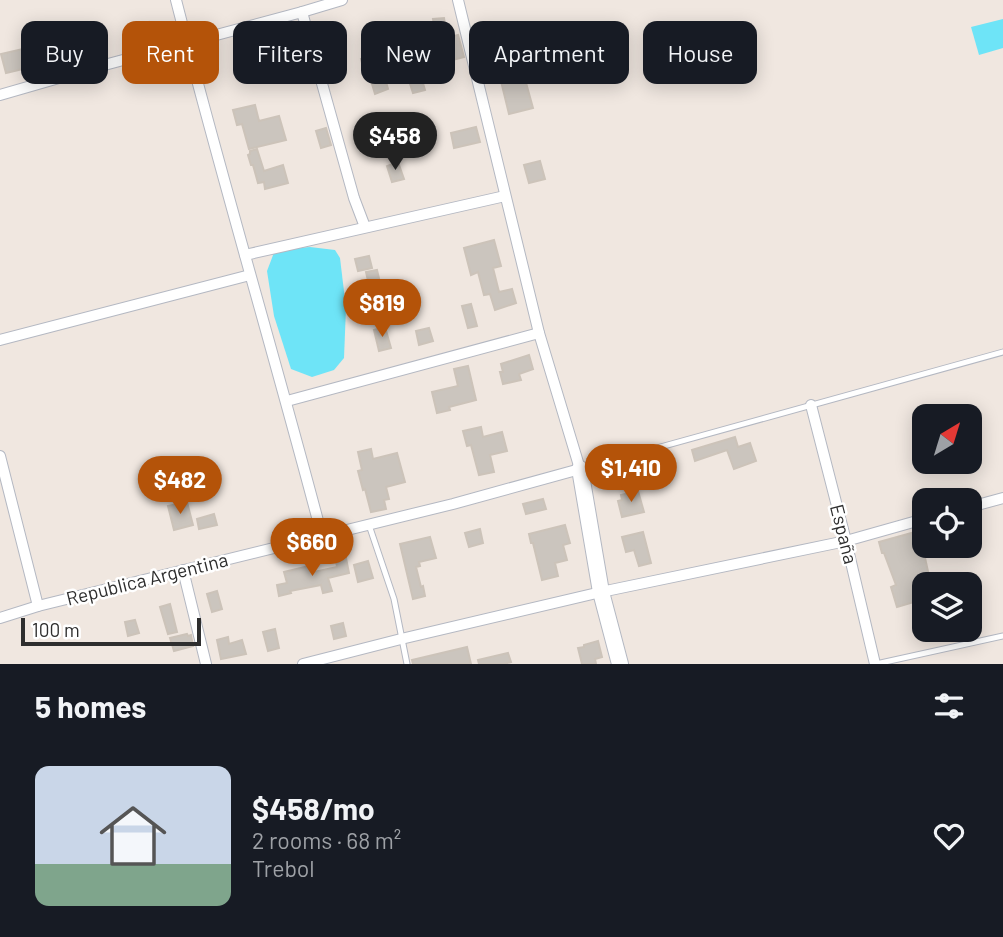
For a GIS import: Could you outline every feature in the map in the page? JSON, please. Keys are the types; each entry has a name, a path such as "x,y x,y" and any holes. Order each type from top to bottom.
{"street":[{"path":"176,0 181,21"},
{"path":"219,35 342,0"},
{"path":"458,0 539,333 580,469 601,592 620,664"},
{"path":"302,12 354,198 365,227"},
{"path":"0,95 122,60"},
{"path":"198,84 322,536"},
{"path":"245,255 505,195"},
{"path":"0,340 250,275"},
{"path":"287,401 539,333"},
{"name":"España","path":"811,405 876,664"},
{"path":"0,456 38,606"},
{"name":"Republica Argentina","path":"0,618 38,606 580,469"},
{"path":"982,504 1003,498"},
{"path":"303,664 601,592 846,541 912,522"},
{"path":"183,570 206,664"}],"lane":[{"path":"580,469 1003,352"},
{"path":"369,524 394,599 407,664"},
{"path":"876,664 1003,636"}],"water":[{"path":"1003,19 1003,48 979,55 971,27"},
{"path":"310,247 335,250 340,258 346,308 344,358 334,370 312,377 291,369 274,316 267,271 275,250"}],"building":[{"path":"458,35 464,57 455,59 455,36"},
{"path":"21,49 21,69 6,73 1,54"},
{"path":"372,84 387,84 388,89 375,94"},
{"path":"410,84 423,84 425,90 413,93"},
{"path":"502,84 526,84 533,108 509,114"},
{"path":"255,105 259,121 279,116 286,140 249,149 242,124 237,125 233,110"},
{"path":"397,123 405,150 395,153 390,141 374,144 370,129"},
{"path":"476,127 480,142 454,148 451,133"},
{"path":"326,128 331,145 321,148 316,131"},
{"path":"257,149 264,171 283,165 288,183 265,189 264,182 258,183 248,155 250,151"},
{"path":"540,161 545,179 529,183 524,165"},
{"path":"398,162 404,179 392,182 387,166"},
{"path":"494,240 501,266 493,268 499,292 512,289 516,303 495,310 490,294 484,295 478,272 471,275 464,248"},
{"path":"369,256 372,268 358,271 355,259"},
{"path":"377,270 381,287 370,289 366,272"},
{"path":"471,304 477,326 468,328 462,306"},
{"path":"385,327 391,348 379,351 374,330"},
{"path":"429,328 433,341 419,345 416,331"},
{"path":"529,355 533,369 519,374 521,380 503,384 501,364"},
{"path":"468,366 476,400 437,413 432,392 458,386 454,369"},
{"path":"481,427 483,437 502,432 507,451 490,455 494,472 479,475 471,445 467,446 463,431"},
{"path":"735,437 738,447 750,443 756,461 734,469 727,450 695,461 692,450"},
{"path":"371,449 373,459 397,453 405,482 386,487 389,499 384,500 386,509 371,512 358,471 362,470 358,452"},
{"path":"638,491 644,512 622,517 618,501 622,500 621,495"},
{"path":"543,499 546,509 526,514 523,504"},
{"path":"187,502 193,525 174,530 168,506"},
{"path":"214,514 217,525 199,529 197,519"},
{"path":"565,525 570,543 563,545 567,560 555,563 558,576 542,580 529,534"},
{"path":"480,529 483,543 469,547 465,533"},
{"path":"643,532 651,563 639,566 634,550 626,552 622,537"},
{"path":"912,533 912,558 925,558 928,572 912,572 912,603 897,607 891,587 896,585 879,542"},
{"path":"430,537 436,558 419,562 420,566 416,567 425,596 413,599 400,544"},
{"path":"346,558 349,573 328,578 332,591 323,593 321,585 279,596 277,585 287,583 284,572 309,566 314,572 337,567 336,560"},
{"path":"368,561 373,578 358,582 354,565"},
{"path":"217,591 222,609 212,612 207,594"},
{"path":"170,604 177,632 168,634 160,607"},
{"path":"135,620 139,633 128,636 125,622"},
{"path":"343,623 346,636 334,639 331,626"},
{"path":"275,629 279,648 268,651 263,632"},
{"path":"191,635 193,646 174,651 170,638"},
{"path":"228,637 229,644 242,640 246,654 221,659 217,640"},
{"path":"598,641 602,657 595,659 596,664 582,664 578,648"},
{"path":"467,647 471,664 413,664 412,660"},
{"path":"508,653 511,662 479,664 478,660"}]}
